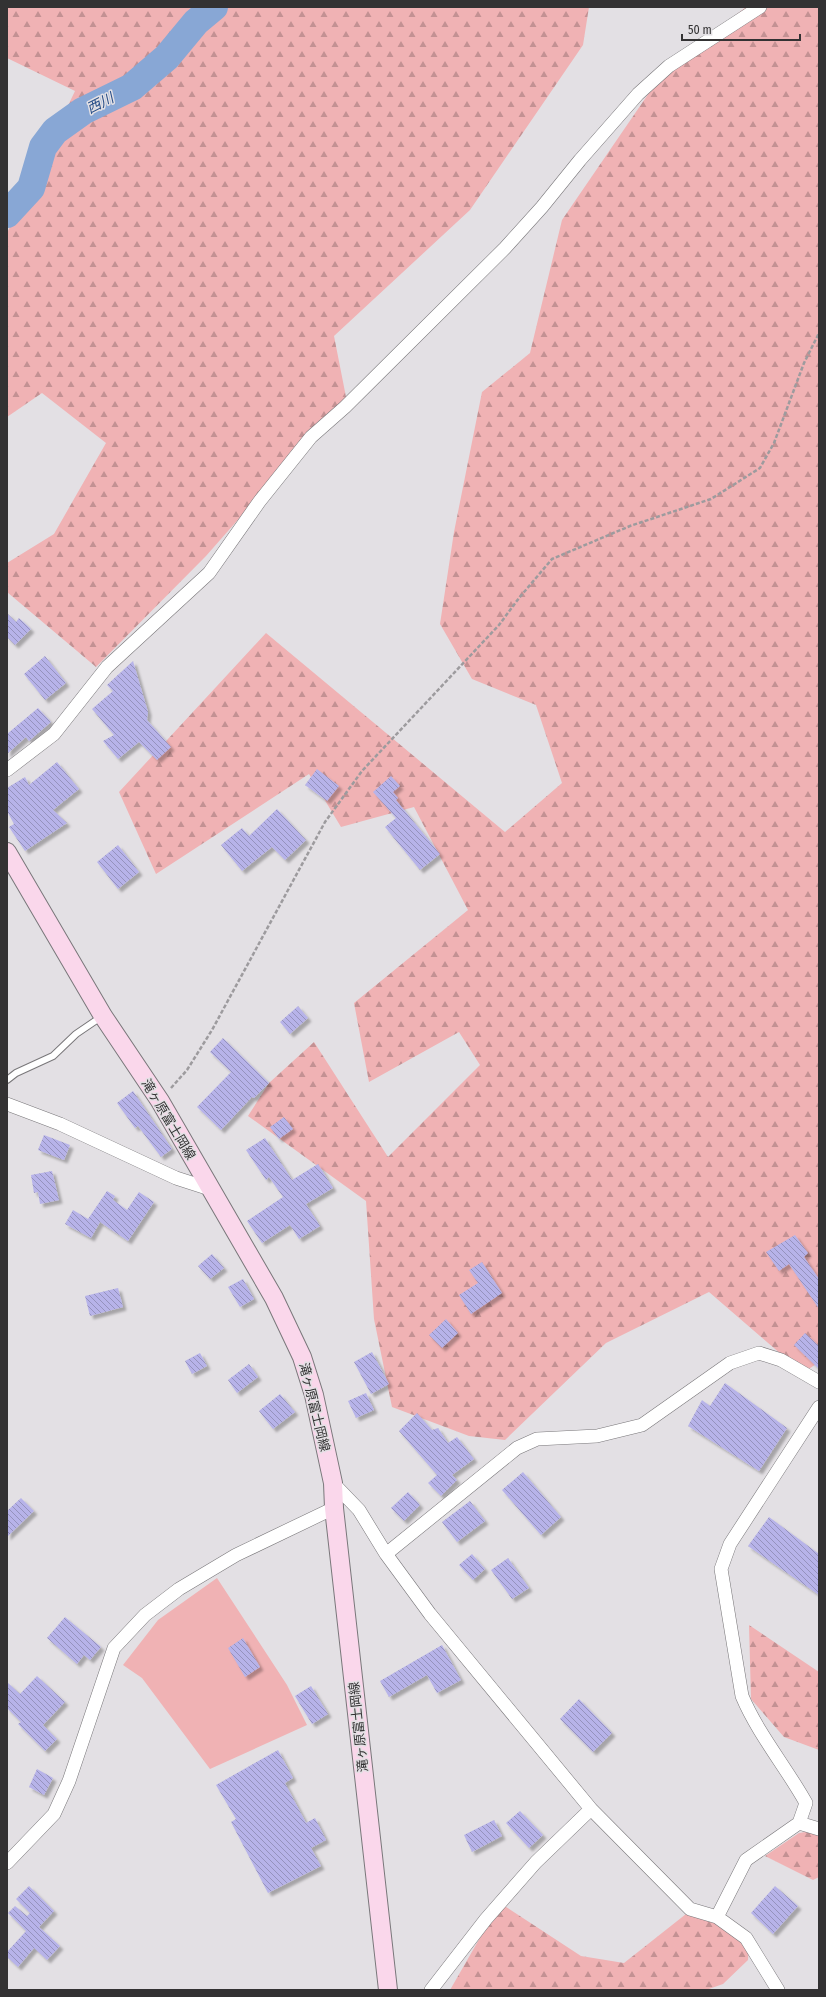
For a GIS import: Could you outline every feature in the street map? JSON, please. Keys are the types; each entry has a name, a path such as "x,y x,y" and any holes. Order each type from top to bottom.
{"main road":[{"name":"滝ヶ原富士岡線","path":"7,852 103,1016 160,1101 274,1298 302,1357 314,1394 333,1483 334,1508 388,1990"}],"street":[{"path":"7,770 54,734 107,667 208,573 259,502 311,437 345,407 419,331 505,248 542,207 580,160 638,94 669,66 760,7"},
{"path":"7,1104 60,1124 176,1178 210,1188"},
{"path":"386,1554 517,1448 537,1439 598,1436 642,1425 730,1363 759,1353 781,1360 819,1382"},
{"path":"717,1917 746,1860 799,1823 806,1803 793,1779 750,1714 742,1696 721,1569 730,1544 819,1407"},
{"path":"333,1483 359,1510 386,1554 430,1614 591,1809 690,1909 717,1917 746,1938 778,1990"},
{"path":"7,1862 54,1814 69,1782 114,1648 145,1615 179,1589 236,1555 334,1508"},
{"path":"431,1990 486,1919 536,1862 591,1809"},
{"path":"799,1823 819,1829"}],"lane":[{"path":"7,1080 16,1073 53,1056 76,1034 103,1016"}],"path":[{"path":"160,1101 187,1070 212,1030 325,822 362,771 499,625 519,598 552,559 630,526 711,499 760,468 774,443 804,363 819,332"}],"green space":[{"path":"7,7 589,7 583,45 470,210 334,336 346,397 206,556 96,667 7,592 7,563 54,534 106,443 42,393 7,417 7,233 75,91 7,58"},
{"path":"746,7 819,7 819,1362 803,1373 709,1292 606,1343 505,1440 469,1436 392,1407 374,1319 366,1201 248,1116 269,1083 314,1042 388,1157 480,1065 459,1032 369,1082 354,1003 468,910 414,807 341,827 309,774 156,874 119,792 266,633 505,832 562,783 536,705 472,679 440,624 454,532 482,392 530,353 562,220 664,71"},
{"path":"217,1578 287,1685 307,1725 210,1769 142,1678 123,1665 158,1620"},
{"path":"749,1625 819,1672 819,1750 784,1737 751,1699"},
{"path":"819,1830 819,1877 813,1880 765,1856 799,1833"},
{"path":"500,1903 581,1956 624,1963 686,1914 696,1911 749,1943 748,1960 723,1984 706,1990 450,1990"}],"building":[{"path":"7,613 16,622 19,618 31,629 15,645 7,637"},
{"path":"45,656 66,683 45,700 24,674"},
{"path":"133,661 148,712 147,720 171,747 157,760 139,742 118,759 103,741 114,735 92,709 113,691 107,685"},
{"path":"38,708 51,722 29,741 26,737 7,754 7,734"},
{"path":"57,762 79,789 53,810 67,823 25,851 9,827 14,824 7,811 7,788 25,777 29,785"},
{"path":"317,769 339,786 327,801 305,785"},
{"path":"391,776 400,786 393,792 398,798 396,800 440,854 420,870 385,827 396,818 373,792"},
{"path":"277,809 306,840 285,860 272,847 242,871 221,845 242,828 249,836"},
{"path":"118,845 139,872 118,889 97,862"},
{"path":"298,1006 308,1018 290,1034 280,1022"},
{"path":"223,1038 269,1083 254,1098 252,1097 221,1130 197,1107 231,1072 210,1052"},
{"path":"133,1091 172,1149 161,1157 138,1126 135,1128 117,1103"},
{"path":"284,1117 293,1129 279,1139 270,1127"},
{"path":"44,1135 70,1145 64,1160 38,1150"},
{"path":"265,1138 292,1180 318,1164 333,1188 306,1204 320,1226 299,1239 290,1225 262,1243 247,1221 283,1197 269,1177 266,1180 246,1150"},
{"path":"52,1171 59,1200 40,1204 38,1192 34,1193 31,1175"},
{"path":"107,1191 115,1196 113,1200 127,1210 139,1192 154,1202 128,1241 100,1222 91,1238 65,1224 73,1210 88,1219"},
{"path":"795,1235 808,1253 804,1257 819,1279 819,1309 789,1264 779,1271 766,1252"},
{"path":"212,1254 224,1268 210,1279 198,1266"},
{"path":"482,1262 502,1293 471,1314 459,1295 478,1283 469,1270"},
{"path":"243,1279 254,1299 240,1307 228,1287"},
{"path":"118,1288 123,1307 90,1316 85,1296"},
{"path":"446,1319 458,1333 442,1348 429,1335"},
{"path":"805,1333 819,1346 819,1369 794,1345"},
{"path":"372,1352 389,1384 371,1394 354,1362"},
{"path":"200,1353 207,1366 192,1374 185,1361"},
{"path":"249,1364 258,1377 237,1393 228,1380"},
{"path":"725,1383 787,1428 759,1471 688,1426 702,1400 710,1406"},
{"path":"366,1393 374,1410 356,1418 348,1401"},
{"path":"280,1394 295,1412 273,1429 259,1411"},
{"path":"417,1413 432,1430 438,1428 448,1443 457,1437 474,1459 452,1475 457,1480 441,1496 428,1483 437,1475 399,1431"},
{"path":"523,1472 561,1517 541,1535 502,1490"},
{"path":"408,1492 420,1505 404,1521 391,1508"},
{"path":"21,1498 34,1511 7,1537 7,1511"},
{"path":"470,1501 485,1521 457,1542 442,1522"},
{"path":"769,1517 819,1554 819,1595 748,1546"},
{"path":"472,1554 485,1569 473,1580 459,1565"},
{"path":"508,1558 529,1588 512,1599 491,1570"},
{"path":"65,1617 101,1647 90,1660 84,1655 77,1664 47,1638"},
{"path":"243,1638 260,1667 245,1677 228,1648"},
{"path":"442,1645 461,1680 437,1693 427,1675 389,1697 380,1681"},
{"path":"37,1676 65,1702 43,1725 57,1739 45,1751 18,1724 21,1722 7,1708 7,1682 20,1694"},
{"path":"311,1686 328,1714 312,1724 295,1696"},
{"path":"579,1699 612,1733 593,1752 560,1719"},
{"path":"278,1750 293,1778 285,1783 306,1823 315,1818 326,1840 311,1848 321,1866 268,1893 231,1822 236,1819 216,1785"},
{"path":"37,1769 53,1778 44,1795 29,1787"},
{"path":"520,1811 543,1835 529,1848 506,1823"},
{"path":"494,1820 502,1836 472,1852 464,1835"},
{"path":"29,1886 54,1911 39,1927 60,1946 47,1960 34,1948 18,1967 7,1957 7,1952 26,1931 8,1913 15,1906 27,1916 30,1913 16,1899"},
{"path":"775,1886 798,1906 773,1934 751,1913"}],"waterway":[{"name":"西川","path":"7,214 31,188 43,147 55,131 83,111 132,87 167,57 196,22 214,7"}]}
